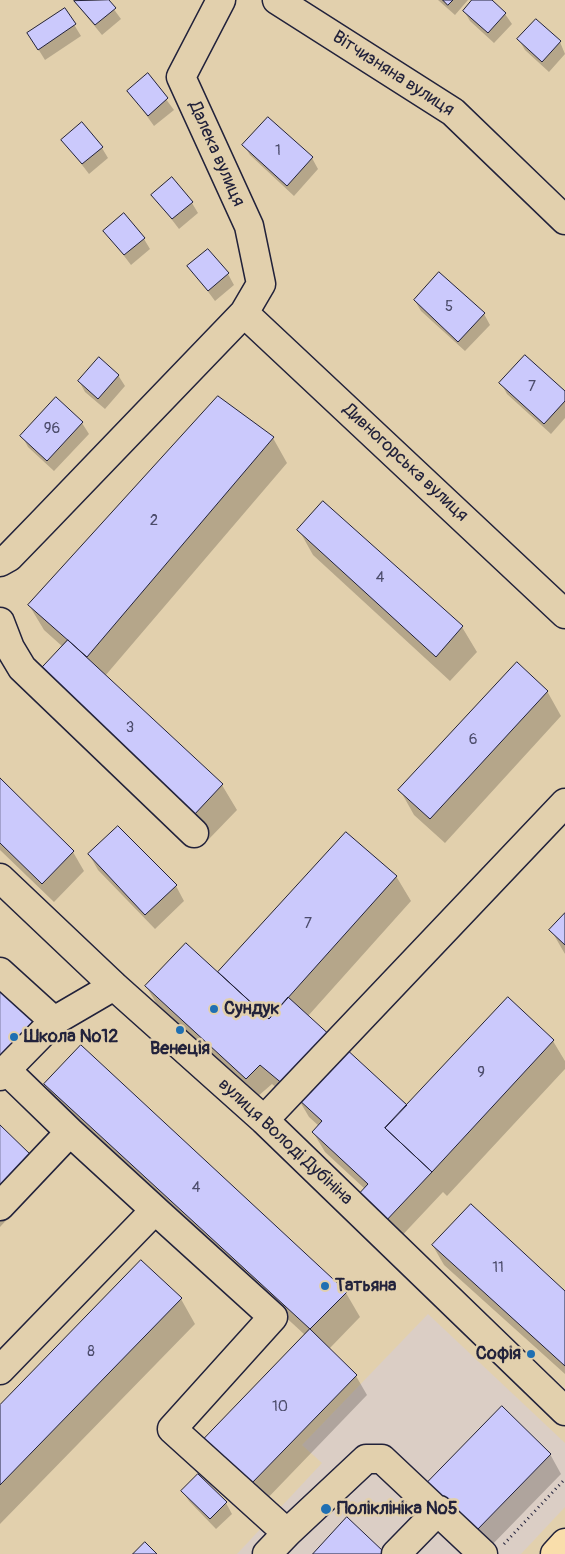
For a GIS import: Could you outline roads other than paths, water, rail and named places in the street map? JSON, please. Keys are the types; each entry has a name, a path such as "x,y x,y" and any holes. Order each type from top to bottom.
{"main road":[{"path":"555,1554 565,1543"}],"street":[{"name":"Далека вулиця","path":"221,0 181,77 249,226 261,284 244,313"},
{"name":"Вітчизняна вулиця","path":"277,0 453,112 565,220"},
{"path":"0,562 9,557 244,313"},
{"name":"Дивногорська вулиця","path":"244,313 565,614"},
{"path":"0,622 10,648 22,668 194,833"},
{"path":"264,1120 565,803"},
{"name":"вулиця Володі Дубініна","path":"0,878 114,986 264,1120 565,1411"},
{"path":"0,972 54,1021"},
{"path":"114,986 54,1021 3,1073 273,1317 172,1429 287,1533"},
{"path":"0,1206 70,1132"},
{"path":"0,1370 155,1210"},
{"path":"267,1554 366,1459 382,1459 438,1510 492,1551"},
{"path":"396,1554 438,1510"}],"place":[{"name":"Сундук","path":"214,1009"},
{"name":"Венеція","path":"180,1030"},
{"name":"Школа №12","path":"14,1037"},
{"name":"Татьяна","path":"325,1286"},
{"name":"Софія","path":"531,1354"},
{"name":"Поліклініка №5","path":"326,1509"}]}
